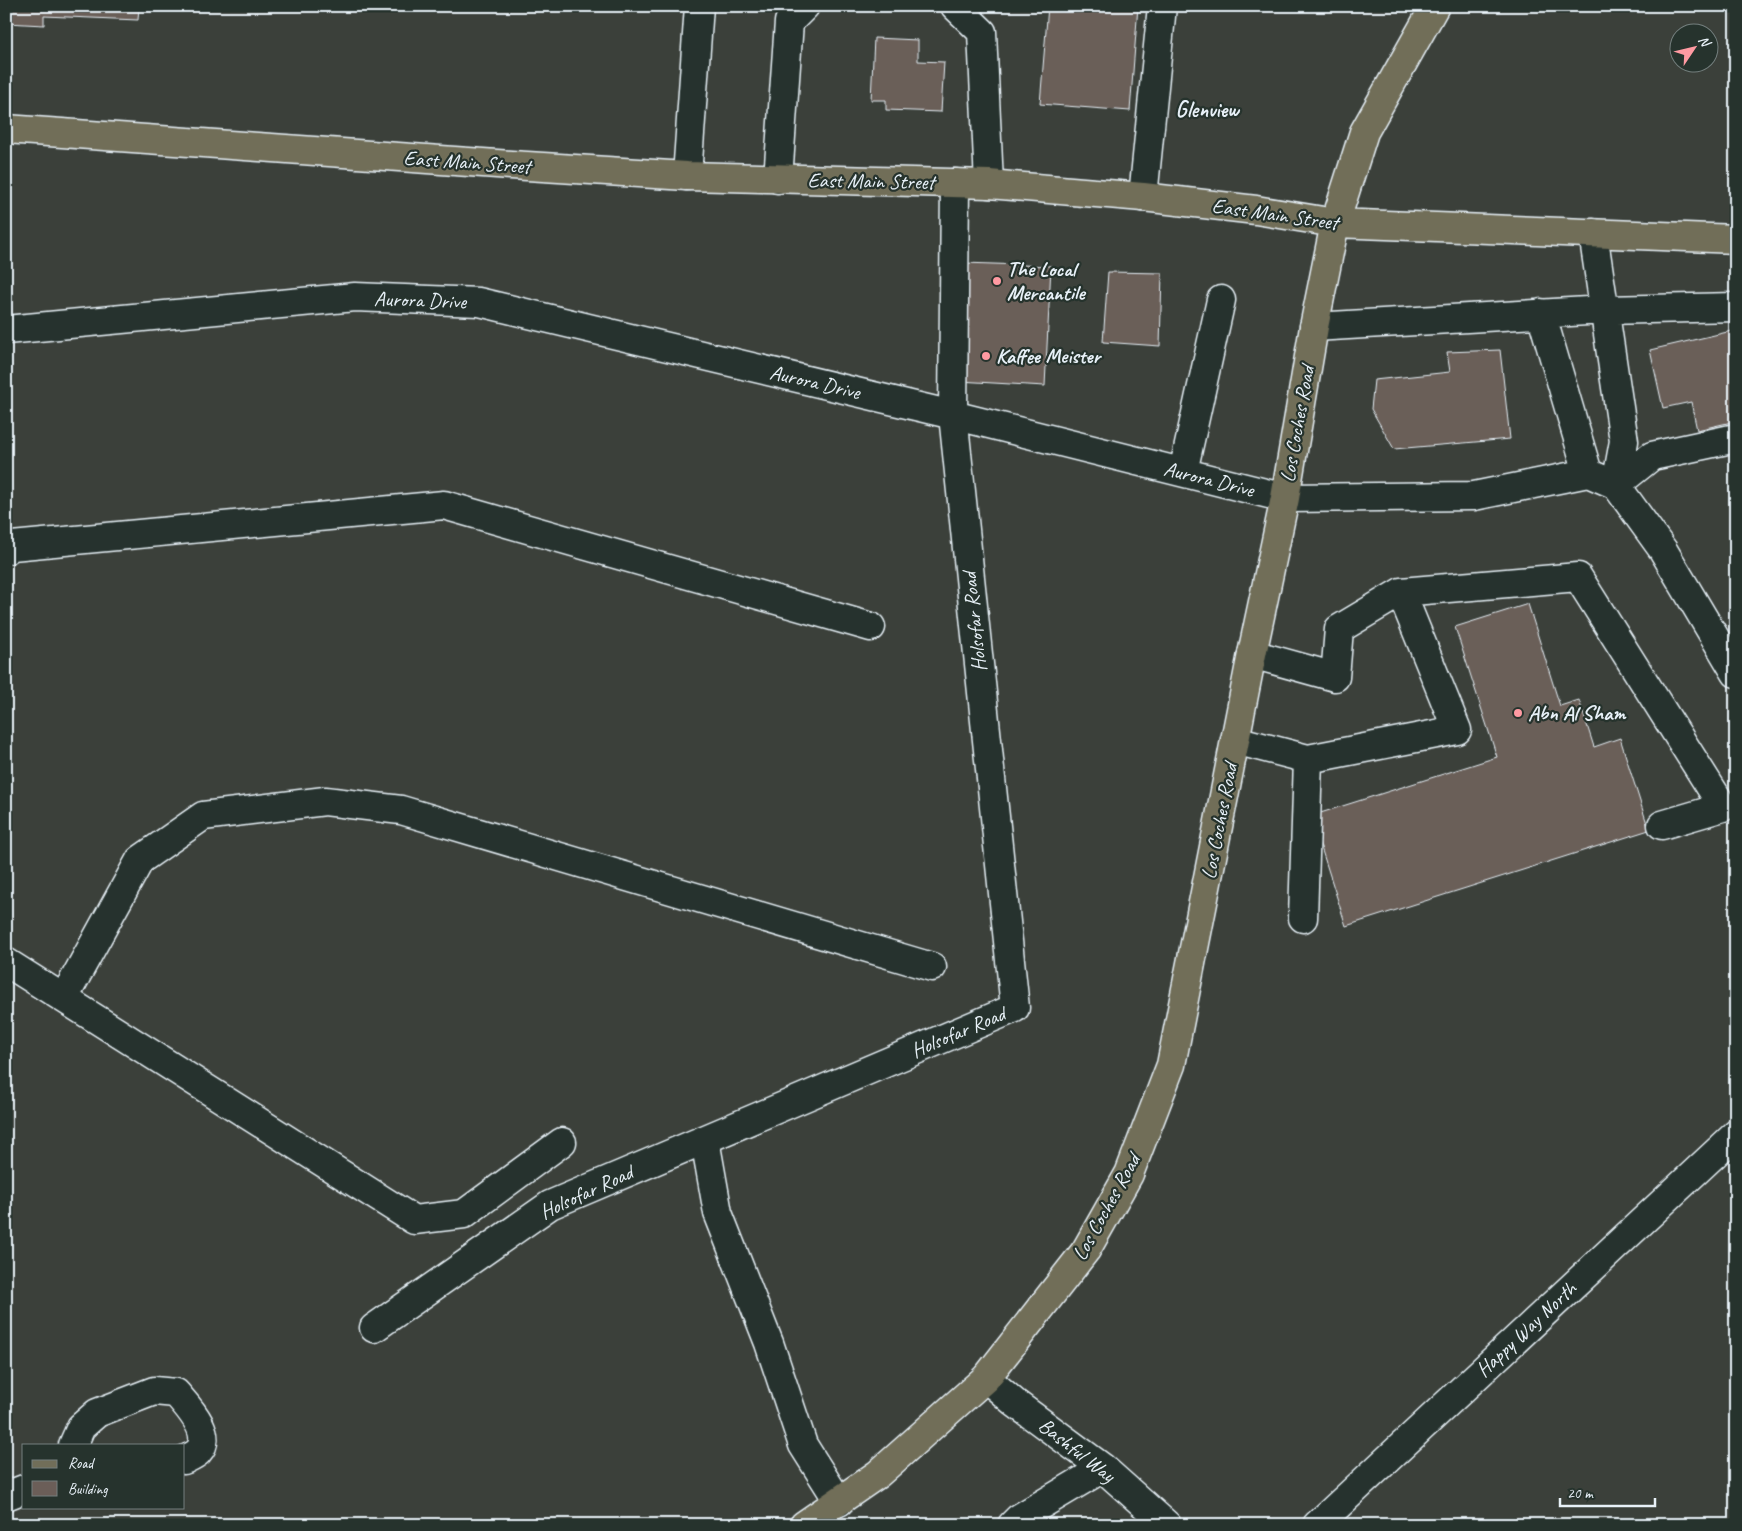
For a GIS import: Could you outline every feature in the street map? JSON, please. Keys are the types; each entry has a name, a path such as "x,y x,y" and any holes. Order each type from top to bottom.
{"main road":[{"name":"Los Coches Road","path":"804,1525 878,1474 986,1378 1086,1250 1129,1174 1171,1065 1284,498 1314,327 1335,223 1364,132 1435,6"},
{"name":"East Main Street","path":"6,129 687,176 990,184 1143,197 1256,210 1335,223 1736,239"}],"street":[{"path":"687,176 699,6"},
{"path":"778,179 789,22 805,6"},
{"path":"955,6 982,32 990,184"},
{"path":"1143,197 1162,6"},
{"path":"953,415 955,183"},
{"path":"1593,233 1624,441 1616,485"},
{"name":"Aurora Drive","path":"6,330 355,297 479,302 953,415 1284,498 1474,496 1588,473"},
{"path":"1183,472 1221,300"},
{"path":"1314,327 1605,310 1736,308"},
{"path":"1541,313 1588,473 1616,485 1663,550 1734,667"},
{"name":"Holsofar Road","path":"374,1328 550,1205 1015,1008 953,415"},
{"path":"1616,485 1652,456 1736,438"},
{"path":"6,550 12,546 444,505 871,627"},
{"path":"1252,654 1336,677 1339,629 1401,592 1578,577 1723,807 1662,825"},
{"path":"1235,740 1308,759 1457,730 1401,592"},
{"path":"1303,918 1308,759"},
{"path":"64,998 140,860 203,816 325,801 401,810 932,967"},
{"path":"6,962 414,1220 464,1214 562,1142"},
{"name":"Happy Way North","path":"1317,1525 1736,1134"},
{"path":"705,1140 718,1213 769,1343 803,1444 840,1502"},
{"name":"Bashful Way","path":"986,1378 1015,1403 1103,1468 1167,1525"},
{"path":"73,1444 81,1427 97,1413 154,1391 176,1394 200,1424 203,1440 198,1452 185,1459"},
{"path":"1012,1525 1019,1518 1103,1468"},
{"path":"6,1496 22,1489"}],"building":[{"path":"6,6 139,6 138,20 44,16 44,25 6,23"},
{"path":"1048,6 1138,6 1130,111 1040,104"},
{"path":"874,38 918,40 918,61 944,62 941,112 886,110 886,100 871,100"},
{"path":"964,263 1051,266 1045,386 959,381"},
{"path":"1108,272 1162,273 1160,346 1103,342"},
{"path":"1736,330 1736,421 1697,430 1691,402 1663,408 1650,350"},
{"path":"1500,350 1510,439 1394,449 1371,409 1374,380 1450,372 1447,352"},
{"path":"1528,604 1560,706 1579,700 1594,747 1620,738 1649,830 1346,926 1311,816 1497,757 1455,627"}],"place":[{"name":"The Local Mercantile","path":"997,281"},
{"name":"Kaffee Meister","path":"986,356"},
{"name":"Abn Al Sham","path":"1518,713"}],"district":[{"name":"Glenview","path":"1207,110"}]}
